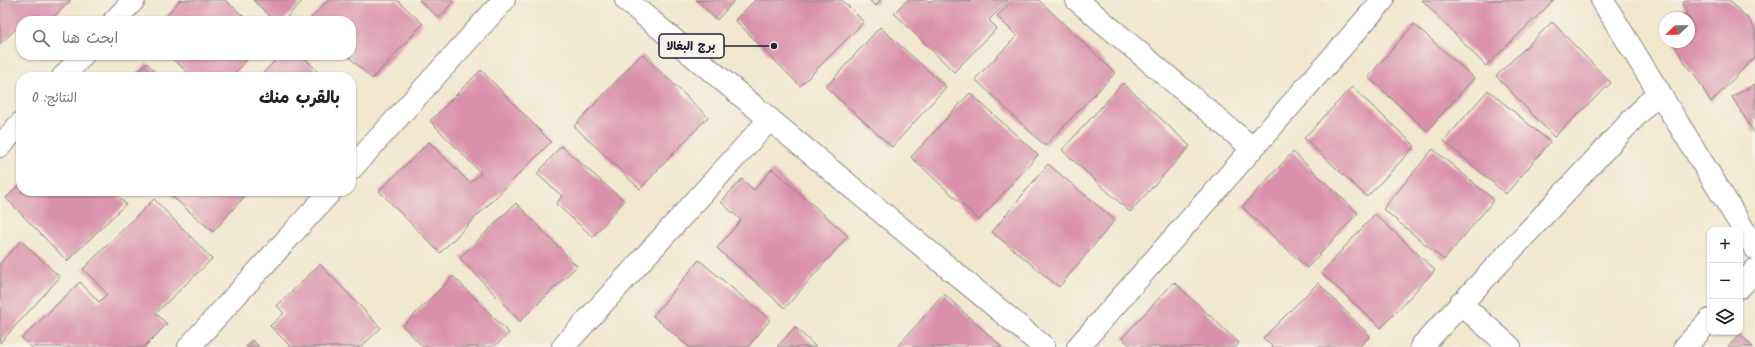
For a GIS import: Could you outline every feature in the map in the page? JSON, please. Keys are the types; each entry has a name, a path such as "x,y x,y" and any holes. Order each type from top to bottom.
{"street":[{"path":"119,16 134,0"},
{"path":"356,163 504,0"},
{"path":"626,0 1044,347"},
{"path":"1077,0 1252,148"},
{"path":"1078,347 1383,0"},
{"path":"1602,0 1755,248"},
{"path":"68,72 78,60"},
{"path":"1421,347 1460,303 1659,91"},
{"path":"563,347 770,119"},
{"path":"0,146 16,128"},
{"path":"189,347 326,196"},
{"path":"1743,284 1755,270"},
{"path":"1460,303 1510,347"},
{"path":"1685,347 1707,323"}],"building":[{"path":"0,0 71,0 54,16 16,16 16,29 0,44"},
{"path":"180,0 225,0 243,16 166,16"},
{"path":"253,0 303,0 288,16 270,16"},
{"path":"328,0 397,0 423,24 372,79 352,60 356,60 356,16 313,16"},
{"path":"419,0 451,0 453,2 439,18"},
{"path":"696,0 735,0 717,20"},
{"path":"755,0 842,0 864,22 800,86 735,20"},
{"path":"869,0 881,0 876,6"},
{"path":"907,0 1009,0 989,20 997,28 954,72 894,13"},
{"path":"1012,0 1039,0 1115,73 1045,146 975,79 1017,36 997,16"},
{"path":"1422,0 1554,0 1486,66"},
{"path":"1687,0 1729,0 1750,21 1755,30 1755,57 1711,102 1676,48 1695,48 1695,12 1686,12 1682,3"},
{"path":"1552,22 1611,83 1554,137 1496,76"},
{"path":"1414,24 1474,78 1427,131 1368,77"},
{"path":"880,27 946,87 892,147 826,87"},
{"path":"642,54 708,117 640,189 574,126"},
{"path":"174,60 247,60 236,72 187,72"},
{"path":"276,60 307,60 318,72 264,72"},
{"path":"147,63 155,72 137,72"},
{"path":"481,70 551,142 440,253 379,191 429,142 470,183 481,173 430,121"},
{"path":"1123,83 1190,146 1130,212 1062,150"},
{"path":"1755,84 1755,134 1732,97"},
{"path":"1352,87 1415,146 1367,197 1304,138"},
{"path":"1488,90 1550,142 1506,194 1444,141"},
{"path":"970,93 1038,155 979,220 911,157"},
{"path":"561,146 624,201 593,237 556,204 562,196 537,174"},
{"path":"1433,149 1494,200 1444,260 1383,209"},
{"path":"1293,152 1358,213 1307,268 1242,207"},
{"path":"1048,164 1115,220 1059,287 992,232"},
{"path":"772,169 848,236 785,308 717,248 741,220 721,202 742,179 754,190"},
{"path":"16,188 16,196 118,196 126,204 67,261 6,198"},
{"path":"172,196 245,196 213,232"},
{"path":"154,199 212,259 156,313 167,324 144,347 31,347 22,338 80,282 99,302 107,294 83,269"},
{"path":"516,203 577,266 520,321 460,258"},
{"path":"1375,214 1435,270 1381,328 1321,273"},
{"path":"21,241 60,277 0,343 0,263"},
{"path":"699,260 770,320 748,347 689,347 653,316"},
{"path":"320,264 381,328 361,347 291,347 270,326 284,313 277,306"},
{"path":"453,276 509,333 494,347 423,347 403,326"},
{"path":"1174,282 1239,343 1236,347 1132,347 1122,338"},
{"path":"1318,283 1370,336 1359,347 1273,347 1263,338"},
{"path":"944,294 1002,347 897,347"},
{"path":"795,327 816,347 777,347"},
{"path":"1739,335 1741,335 1753,347 1728,347"},
{"path":"252,340 259,347 246,347"}],"place":[{"name":"برج البغالا","path":"774,46"}]}
